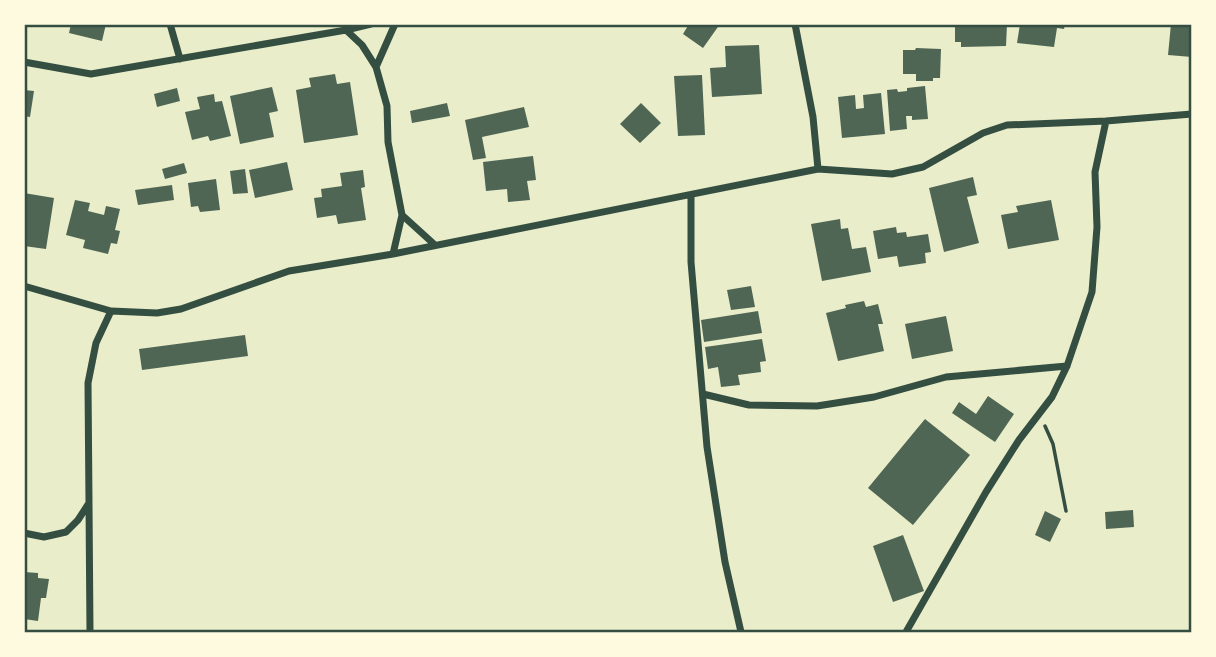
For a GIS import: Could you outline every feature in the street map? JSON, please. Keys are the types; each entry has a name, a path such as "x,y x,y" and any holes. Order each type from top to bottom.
{"street":[{"path":"170,24 180,59"},
{"path":"24,62 91,74 371,24"},
{"path":"376,67 395,24"},
{"path":"795,24 813,117 818,169"},
{"path":"346,30 362,45 376,67 387,106 388,142 402,215 393,254"},
{"path":"24,286 111,310 157,313 181,309 289,271 393,254 818,169 892,174 923,167 983,134 1007,125 1192,114"},
{"path":"906,632 986,492 1019,440 1052,397 1067,366 1092,292 1097,227 1095,172 1106,121"},
{"path":"691,195 691,262 707,447 724,562 741,632"},
{"path":"402,215 435,245"},
{"path":"90,632 88,383 96,343 111,310"},
{"path":"703,394 749,405 817,406 874,397 946,377 1067,366"},
{"path":"24,533 44,537 66,532 89,503"}],"path":[{"path":"1040,415 1053,443 1066,511"}],"building":[{"path":"71,24 106,24 102,41 69,33"},
{"path":"689,24 720,24 703,48 683,34"},
{"path":"955,24 1007,24 1006,46 961,47 961,42 955,42"},
{"path":"1020,24 1065,24 1064,29 1057,28 1054,47 1017,43"},
{"path":"1171,24 1192,24 1192,57 1168,55"},
{"path":"759,45 762,94 712,97 710,68 726,67 725,46"},
{"path":"941,49 940,78 933,78 933,81 916,81 916,74 903,74 903,50"},
{"path":"335,74 337,84 350,82 358,135 304,143 296,90 311,87 309,78"},
{"path":"702,75 705,135 678,136 674,76"},
{"path":"925,86 928,119 912,120 912,116 906,116 907,129 890,131 887,90 897,89 898,92"},
{"path":"272,87 278,111 269,113 274,137 240,144 230,96"},
{"path":"177,88 180,101 157,107 154,94"},
{"path":"24,90 34,91 30,117 24,116"},
{"path":"881,93 885,134 842,138 838,97 855,95 856,109 864,108 863,95"},
{"path":"214,94 215,102 222,101 231,136 210,141 208,136 192,140 185,112 200,109 197,97"},
{"path":"447,103 450,116 412,123 410,111"},
{"path":"641,103 661,123 640,143 620,124"},
{"path":"524,107 529,127 482,137 486,158 473,160 465,120"},
{"path":"533,156 536,180 527,181 530,200 508,202 507,189 486,191 483,162"},
{"path":"287,162 293,190 255,198 249,170"},
{"path":"184,163 187,173 165,179 162,169"},
{"path":"245,169 248,193 233,194 230,171"},
{"path":"363,170 365,187 361,188 366,220 338,224 336,215 317,218 314,198 322,197 321,189 342,186 340,173"},
{"path":"973,177 977,195 967,197 979,243 944,252 929,188"},
{"path":"216,179 220,210 200,212 198,206 191,207 188,183"},
{"path":"172,185 174,200 138,205 135,190"},
{"path":"24,193 54,198 46,249 24,246"},
{"path":"75,200 90,203 88,211 104,215 106,206 120,209 115,230 120,231 117,244 111,243 108,254 83,248 85,240 66,235"},
{"path":"1051,200 1059,240 1008,249 1001,215 1018,212 1016,206"},
{"path":"840,219 841,229 848,228 852,249 866,247 871,272 822,281 811,224"},
{"path":"896,227 897,233 906,232 907,237 928,234 931,252 925,253 926,263 899,267 897,256 878,259 873,231"},
{"path":"751,286 755,307 731,310 727,290"},
{"path":"864,301 866,307 878,304 883,324 878,324 884,351 838,361 826,313"},
{"path":"758,311 762,333 704,342 701,320"},
{"path":"946,316 953,351 912,359 905,324"},
{"path":"245,335 248,356 142,370 139,349"},
{"path":"762,339 766,361 760,362 761,372 738,375 740,385 721,387 718,367 708,369 705,347"},
{"path":"988,396 1014,414 995,442 952,413 959,402 976,414"},
{"path":"925,419 970,455 913,525 868,488"},
{"path":"1133,510 1134,527 1106,529 1105,512"},
{"path":"1045,511 1061,519 1050,542 1035,535"},
{"path":"903,535 924,591 893,602 873,546"},
{"path":"24,572 38,573 38,578 49,579 46,598 41,598 38,621 24,619"}]}
